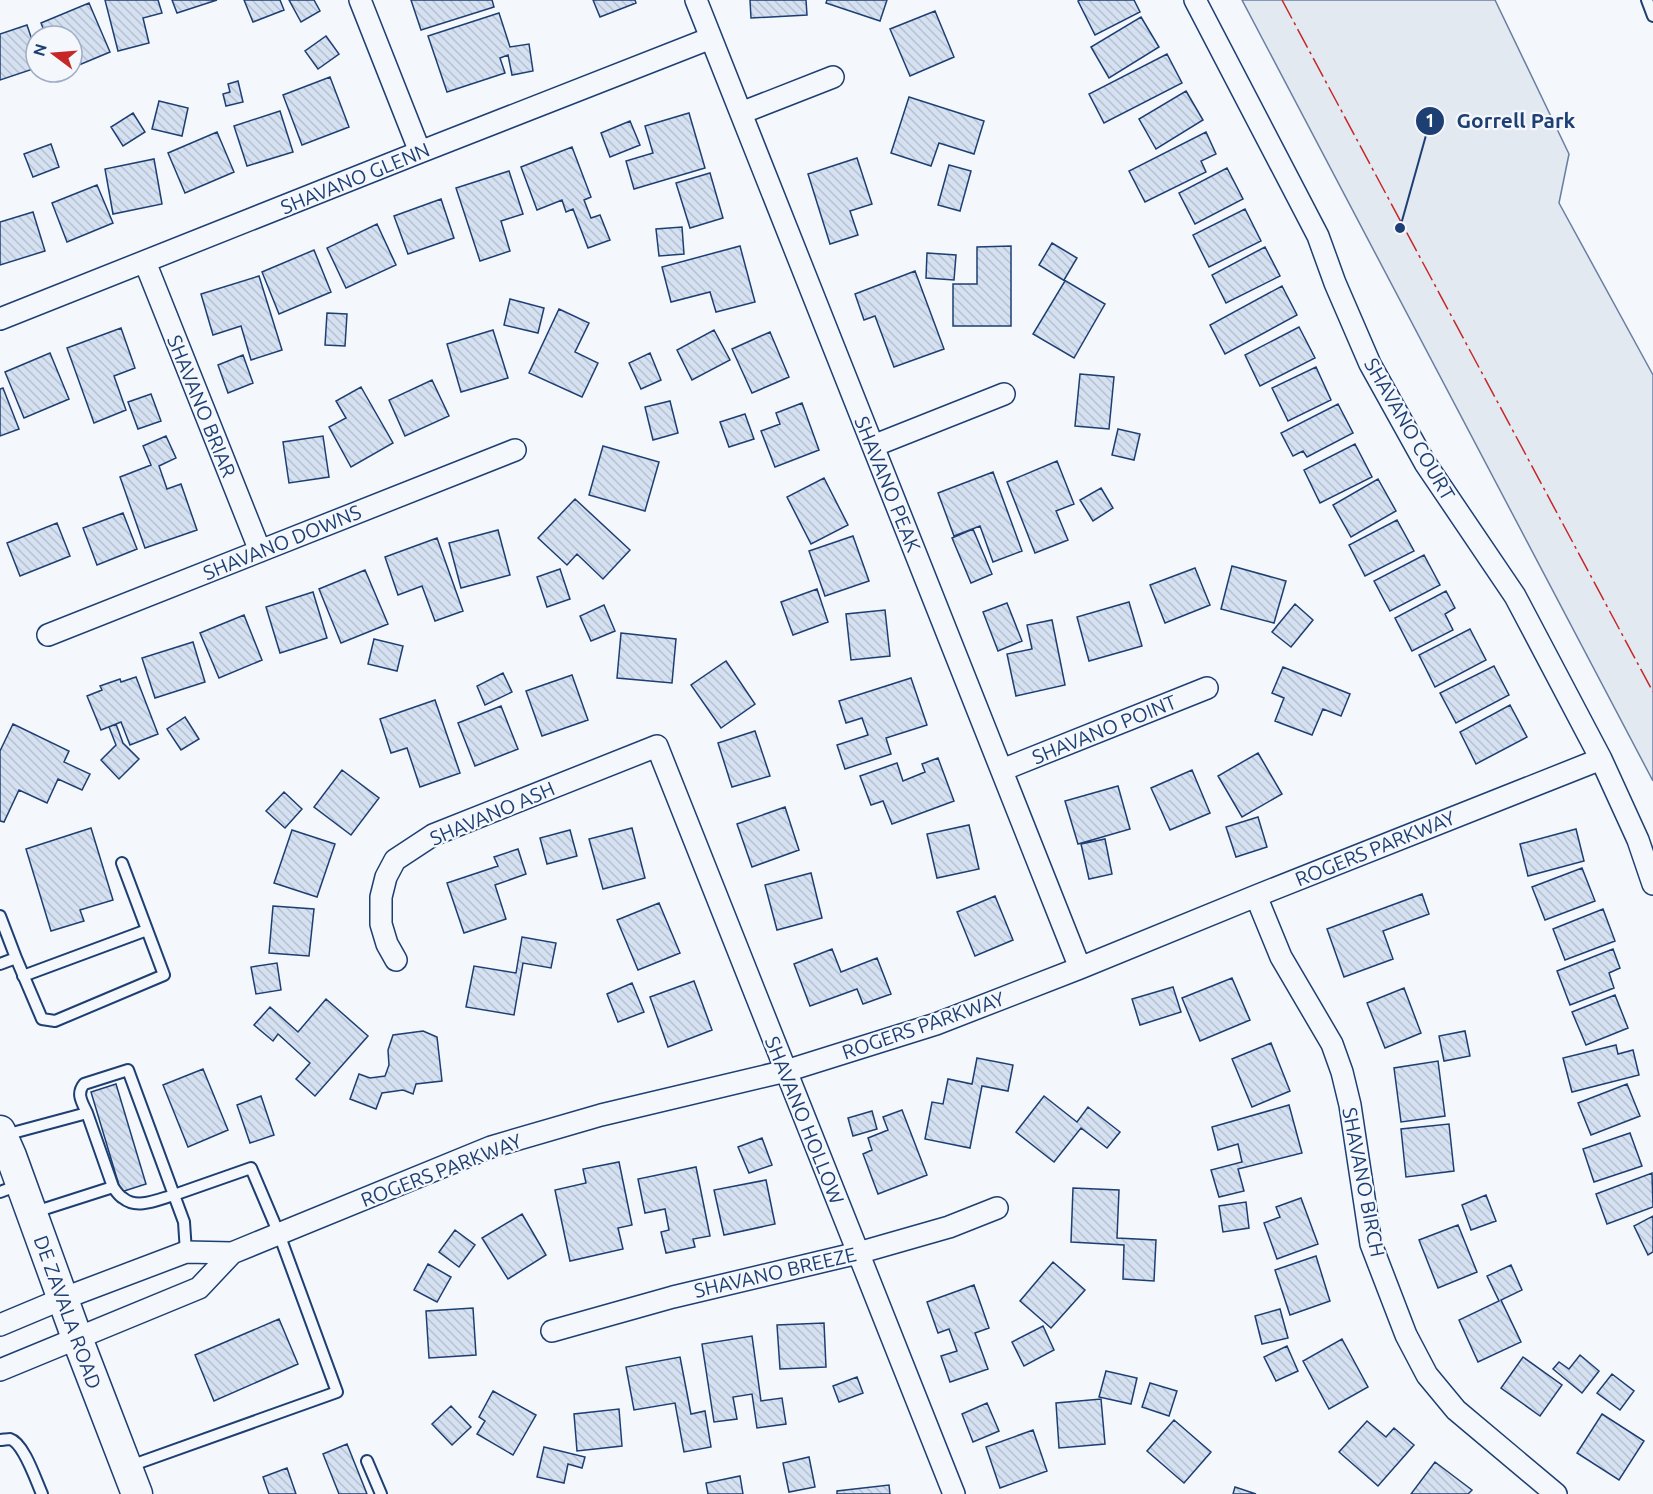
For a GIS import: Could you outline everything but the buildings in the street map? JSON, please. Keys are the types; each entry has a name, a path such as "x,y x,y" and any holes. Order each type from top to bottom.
{"main road":[{"name":"DE ZAVALA ROAD","path":"1,1133 11,1188 32,1214 131,1481"}],"street":[{"path":"360,0 420,152"},
{"name":"SHAVANO PEAK","path":"696,0 1080,969"},
{"name":"SHAVANO COURT","path":"1195,0 1318,236 1335,283 1370,364 1425,463 1515,596 1601,759 1638,840 1653,884"},
{"name":"SHAVANO GLENN","path":"0,319 711,38"},
{"path":"741,113 833,77"},
{"name":"SHAVANO BRIAR","path":"145,262 260,551"},
{"path":"873,446 1004,394"},
{"name":"SHAVANO DOWNS","path":"48,635 515,450"},
{"name":"SHAVANO POINT","path":"1002,770 1206,688"},
{"name":"SHAVANO ASH","path":"396,960 387,944 381,924 381,897 386,877 395,860 433,835 657,746"},
{"name":"SHAVANO HOLLOW","path":"657,746 954,1494"},
{"name":"ROGERS PARKWAY","path":"0,1325 186,1252 232,1253 491,1147 601,1115 786,1071 936,1024 1080,969 1256,896 1601,759"},
{"name":"SHAVANO BIRCH","path":"1256,896 1281,957 1332,1044 1342,1072 1350,1106 1371,1244 1406,1335 1427,1375 1456,1410 1556,1494"},
{"name":"SHAVANO BREEZE","path":"552,1331 673,1297 858,1253 949,1227 997,1208"},
{"name":"ROGERS PARKWAY","path":"0,1370 199,1288 232,1253"}],"lane":[{"path":"1647,0 1653,16"},
{"path":"0,916 15,958 42,1019 55,1021 164,975 122,863"},
{"path":"23,976 147,930"},
{"path":"0,964 15,958"},
{"path":"131,1481 337,1392 279,1234 251,1168 174,1195 147,1203 136,1204 123,1199 113,1187 80,1095 80,1089 84,1084 128,1070 174,1195 184,1222 186,1252"},
{"path":"1,1133 87,1113"},
{"path":"32,1214 113,1187"},
{"path":"0,1440 9,1439 18,1444 42,1494"},
{"path":"367,1461 381,1494"}],"shaded area":[{"path":"1242,0 1495,0 1569,154 1559,203 1653,375 1653,781"}],"power":[{"path":"1282,0 1653,692"}],"place":[{"name":"Gorrell Park","path":"1400,228"}]}
